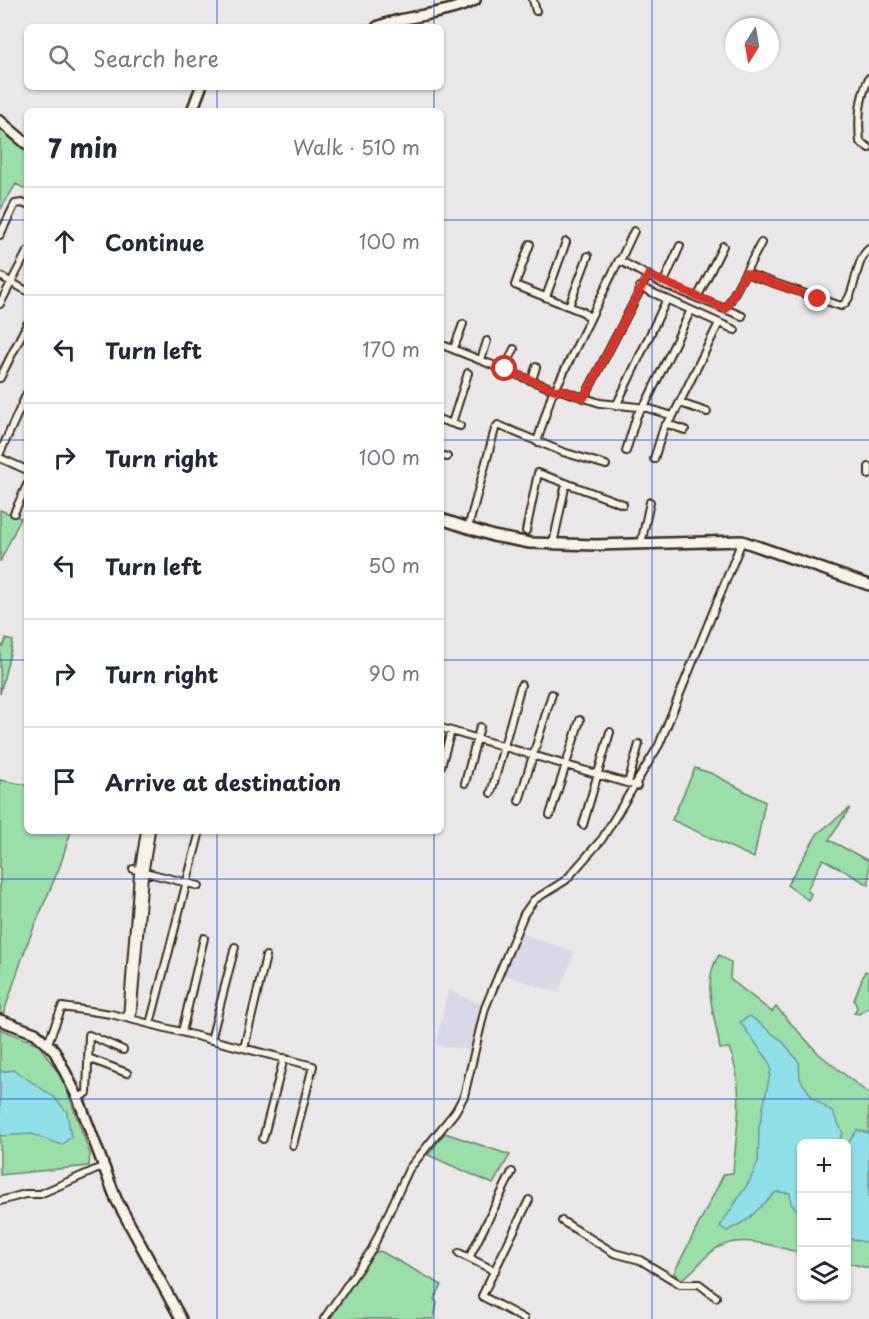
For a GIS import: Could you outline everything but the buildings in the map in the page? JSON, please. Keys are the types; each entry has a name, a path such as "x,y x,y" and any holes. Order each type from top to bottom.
{"street":[{"path":"405,22 444,12 475,0"},
{"path":"533,0 536,11"},
{"path":"869,78 863,90 858,118 860,142 869,148"},
{"path":"193,108 200,90"},
{"path":"0,120 24,141"},
{"path":"0,235 15,204 24,203"},
{"path":"537,442 555,390 634,231"},
{"path":"546,297 566,242"},
{"path":"726,309 761,243"},
{"path":"530,244 515,285 569,306 590,318"},
{"path":"663,284 680,246"},
{"path":"697,298 723,246"},
{"path":"745,273 841,306 847,301 862,255 869,249"},
{"path":"569,306 588,256"},
{"path":"0,304 24,258"},
{"path":"620,261 663,284 742,316"},
{"path":"584,398 648,275"},
{"path":"0,276 24,289"},
{"path":"640,287 735,330"},
{"path":"616,406 667,299"},
{"path":"626,451 642,409 691,310"},
{"path":"654,459 667,424 680,403 719,323"},
{"path":"454,348 463,324"},
{"path":"0,378 24,330"},
{"path":"481,360 487,341"},
{"path":"445,346 555,390 616,406 673,416"},
{"path":"505,369 514,349"},
{"path":"532,380 536,367"},
{"path":"452,423 468,373"},
{"path":"0,453 24,400"},
{"path":"680,403 707,412"},
{"path":"444,421 460,426"},
{"path":"667,424 685,430"},
{"path":"468,528 496,427 501,425 537,442 606,465"},
{"path":"0,458 24,469"},
{"path":"869,467 869,476"},
{"path":"526,531 538,472 623,504"},
{"path":"554,544 566,483"},
{"path":"14,513 24,491"},
{"path":"640,544 650,502"},
{"path":"444,520 511,541 554,544 742,541 868,580"},
{"path":"324,1319 372,1249 409,1169 455,1112 464,1096 485,1008 524,914 534,900 566,880 596,846 637,786 664,735 742,541"},
{"path":"491,793 521,685"},
{"path":"519,801 552,694"},
{"path":"550,815 580,720"},
{"path":"465,783 480,727"},
{"path":"444,729 637,786"},
{"path":"444,756 451,731"},
{"path":"583,825 610,732"},
{"path":"628,783 639,744"},
{"path":"129,1019 139,871 145,834"},
{"path":"139,871 150,834"},
{"path":"150,1024 199,834"},
{"path":"139,871 199,886"},
{"path":"182,1032 204,938"},
{"path":"211,1040 235,947"},
{"path":"244,1048 266,956"},
{"path":"48,1043 62,1007 129,1019 313,1065 293,1145"},
{"path":"0,1020 35,1033 48,1043 59,1058 78,1098 102,1167 129,1225 181,1319"},
{"path":"78,1098 87,1093 90,1035 123,1050"},
{"path":"88,1058 127,1073"},
{"path":"263,1139 284,1058"},
{"path":"0,1201 25,1194 40,1194 102,1167"},
{"path":"469,1258 512,1172"},
{"path":"524,1319 482,1296 529,1200"},
{"path":"562,1221 614,1253 640,1260 680,1284 699,1284 716,1297"},
{"path":"459,1253 495,1270"}],"shaded area":[{"path":"520,933 575,952 559,993 504,975"},
{"path":"448,990 484,1005 471,1050 436,1045"}],"green space":[{"path":"0,129 24,150 24,188 16,184 0,210"},
{"path":"0,510 21,518 0,562"},
{"path":"6,639 13,641 0,694 0,646 3,646"},
{"path":"695,768 713,774 765,802 754,858 672,820"},
{"path":"0,780 24,784 24,834 70,834 60,866 27,944 3,1015 0,1014"},
{"path":"850,808 829,840 869,861 869,885 823,859 807,890 811,894 808,900 787,885 818,833"},
{"path":"719,955 731,963 730,979 772,1012 776,1007 819,1054 869,1094 869,1268 851,1264 851,1139 797,1139 797,1252 753,1242 729,1243 718,1247 680,1280 674,1273 724,1174 733,1173 739,1094 729,1048 720,1049 711,1001 713,966"},
{"path":"865,971 869,973 869,1007 859,1014 854,1013 857,1008 854,1000"},
{"path":"0,1029 38,1044 63,1079 90,1154 89,1166 0,1175"},
{"path":"445,1133 510,1155 493,1184 428,1155"},
{"path":"380,1251 442,1285 434,1299 437,1303 434,1319 330,1319 372,1254"}],"water":[{"path":"750,1016 782,1041 799,1062 800,1079 812,1097 833,1113 843,1133 840,1139 797,1139 797,1210 791,1204 790,1193 776,1192 747,1220 727,1231 720,1226 749,1182 758,1162 759,1128 771,1069 769,1061 740,1022"},
{"path":"14,1070 54,1097 67,1112 71,1137 62,1145 32,1134 0,1136 0,1072"},
{"path":"857,1130 869,1133 869,1243 851,1239 851,1139"}],"route":[{"path":"505,369 555,390 562,390 584,398 648,275 663,284 726,309 745,273 818,299"}]}
